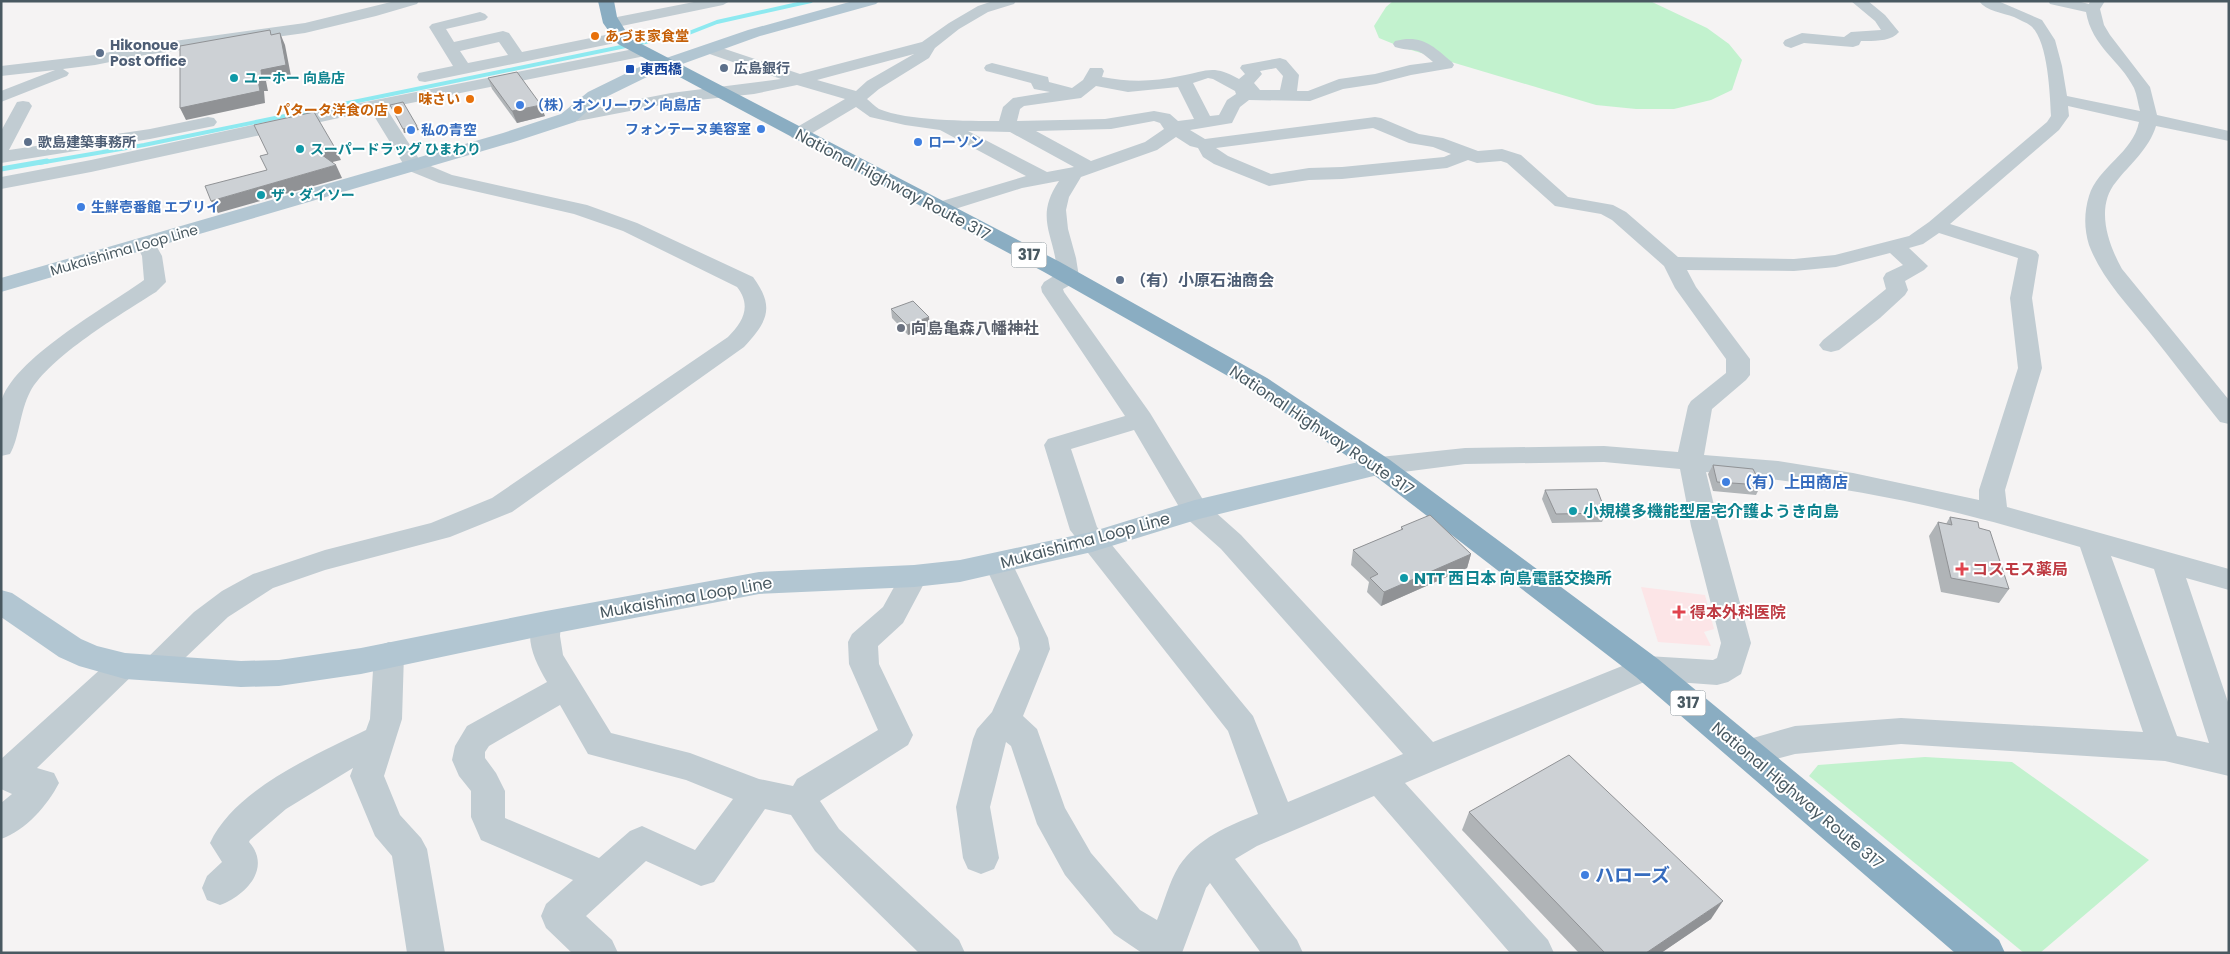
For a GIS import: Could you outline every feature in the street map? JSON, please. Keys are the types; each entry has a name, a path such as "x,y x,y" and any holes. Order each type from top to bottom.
{"highway":[{"path":"606,1 606,7 628,41"},
{"name":"National Highway Route 317","path":"628,41 666,64 1117,302 1258,383 1380,466 1647,668 1985,953"}],"main road":[{"name":"Mukaishima Loop Line","path":"1,285 414,166 568,118 594,96 612,85 642,72 754,32 871,1"},
{"name":"Mukaishima Loop Line","path":"1,601 28,622 70,648 90,657 139,668 241,674 278,672 332,666 759,583 914,576 952,572 1092,542 1194,510 1380,466"}],"street":[{"path":"1,71 95,60 145,50 305,28 371,14 412,1"},
{"path":"1,183 376,105 628,41 679,6 721,1"},
{"path":"568,118 671,98 754,89 928,45 983,9 1009,1"},
{"path":"1791,43 1802,38 1853,42 1851,38 1878,36 1891,32 1880,18 1858,1"},
{"path":"1674,263 1794,264 1836,261 1916,240 1936,226 2053,126 2060,116 2054,67 2044,30 2036,22 1986,1"},
{"path":"2055,1 2096,5 2096,25 2103,37 2142,87 2146,97 2149,118 2147,131 2138,146 2104,184 2096,210 2096,232 2104,256 2125,287 2229,416"},
{"path":"463,69 437,27 480,18"},
{"path":"450,48 502,36 518,58"},
{"path":"408,81 518,58 628,41"},
{"path":"1123,82 1165,121 1196,142 1205,133 1226,119 1233,104 1250,95 1310,96 1339,84 1376,79 1410,70 1446,65 1423,45 1401,44"},
{"path":"798,134 857,99 873,85 923,55 928,45"},
{"path":"710,49 794,78 795,80 820,86 857,99 866,110 881,115 941,125 1010,127 1165,121"},
{"path":"1,97 95,60"},
{"path":"1250,95 1245,83 1254,74 1248,68 1280,63 1291,75 1288,96"},
{"path":"992,68 1042,81 1040,85 1075,94"},
{"path":"1010,127 1012,108 1019,102 1075,94 1094,76 1123,82 1183,81 1208,72 1222,76 1243,88 1250,95"},
{"path":"1183,81 1205,133 1210,153 1221,160 1269,180 1309,174 1342,173 1447,162 1467,154"},
{"path":"2058,100 2229,136"},
{"path":"1,824 32,797 42,783 16,780 5,774 139,668 230,600 262,581 310,564 431,533 472,519 502,504 528,488 736,342 749,329 756,316 758,304 754,292 744,282 630,227 580,209 446,178 414,166 376,105"},
{"path":"1,109 23,106 1,149"},
{"path":"1,157 150,134 222,119"},
{"path":"939,208 1004,187 1082,170 1151,146 1172,131 1165,121"},
{"path":"1005,720 1025,740 1050,813 1078,864 1127,922 1164,949 1191,879 1210,854 1245,835 1647,668 1717,673 1730,665 1736,643 1704,526 1691,462 1691,446 1700,406 1738,376 1738,359 1686,288 1674,263 1619,216 1606,209 1562,202 1514,159 1502,155 1477,156 1467,154 1437,142 1415,139 1375,122 1205,133"},
{"path":"941,125 1046,179"},
{"path":"1010,127 1082,170"},
{"path":"1082,170 1059,199 1056,213 1059,232 1068,263 1068,276 1052,287 1053,292 1141,419 1194,510 1231,542 1428,759"},
{"path":"1936,226 2028,256 2021,298 2030,368 1992,490 1994,514"},
{"path":"1,448 15,399 22,386 38,367 127,300 146,291 155,282 152,256 146,244"},
{"path":"1831,345 1872,313 1897,290 1894,278 1917,266 1894,246"},
{"path":"1141,419 1057,445 1084,530 1242,725 1278,821"},
{"path":"1380,466 1465,456 1604,454 1778,470 1853,482 1994,514 2229,580"},
{"path":"2092,542 2165,747"},
{"path":"2166,562 2229,754"},
{"path":"981,858 973,807 989,739 1005,720 1035,649 1033,638 998,563"},
{"path":"802,803 809,789 897,735 864,664 863,642 893,615 914,576"},
{"path":"546,623 544,636 548,657 600,744 690,767 757,793 802,803 827,840 946,953"},
{"path":"389,654 386,719 367,776 387,825 409,849 426,953"},
{"path":"566,686 478,736 469,746 468,762 489,791 487,819 493,829 602,876"},
{"path":"1756,758 1765,748 1795,740 1901,731 2165,747 2229,762"},
{"path":"220,888 240,869 241,858 228,843 233,832 276,798 338,760 379,739"},
{"path":"1380,779 1535,953"},
{"path":"600,953 559,916 642,842 701,870 757,793"},
{"path":"1210,854 1284,953"}],"shaded area":[{"name":"得本外科医院","path":"1641,587 1705,595 1714,629 1704,632 1711,646 1658,642"}],"green space":[{"path":"1393,1 1650,1 1707,28 1729,44 1742,60 1732,90 1711,100 1674,109 1636,109 1596,105 1401,47 1379,38 1374,26 1386,7"},
{"path":"1925,757 2012,762 2149,860 2040,953 2024,953 1809,776 1818,765"}],"building":[{"name":"ユーホー 向島店","path":"270,30 271,35 280,33 286,65 261,70 262,79 258,80 260,91 180,108 180,46"},
{"path":"517,72 541,105 512,111 488,78"},
{"path":"403,102 417,126 403,129 390,105"},
{"path":"314,112 335,148 318,152 336,165 211,201 205,186 267,170 260,156 268,154 254,125"},
{"path":"913,301 929,317 907,325 891,309"},
{"path":"1713,465 1753,469 1761,485 1717,482"},
{"path":"1597,489 1606,513 1556,514 1545,490"},
{"name":"NTT 西日本 向島電話交換所","path":"1430,515 1471,554 1384,592 1370,578 1378,574 1353,550 1403,529 1401,527"},
{"path":"1950,517 1978,522 1979,528 1990,531 2009,589 1951,578 1938,522 1952,525"},
{"name":"ハローズ","path":"1569,755 1723,901 1646,953 1605,953 1469,812"}],"waterway":[{"path":"39,163 144,145 689,33 717,22 811,1"},
{"path":"1,169 47,161"}],"place":[{"name":"あづま家食堂","path":"595,36"},
{"name":"Hikonoue Post Office","path":"100,53"},
{"name":"広島銀行","path":"724,68"},
{"name":"東西橋","path":"630,69"},
{"name":"ユーホー 向島店","path":"234,78"},
{"name":"味さい","path":"470,99"},
{"name":"（株）オンリーワン 向島店","path":"520,105"},
{"name":"パタータ洋食の店","path":"398,110"},
{"name":"フォンテーヌ美容室","path":"761,129"},
{"name":"私の青空","path":"411,130"},
{"name":"歌島建築事務所","path":"28,142"},
{"name":"ローソン","path":"918,142"},
{"name":"スーパードラッグ ひまわり","path":"300,149"},
{"name":"ザ・ダイソー","path":"261,195"},
{"name":"生鮮壱番館 エブリイ","path":"81,207"},
{"name":"（有）小原石油商会","path":"1120,280"},
{"name":"向島亀森八幡神社","path":"901,328"},
{"name":"（有）上田商店","path":"1726,482"},
{"name":"小規模多機能型居宅介護ようき向島","path":"1573,511"},
{"name":"コスモス薬局","path":"1962,569"},
{"name":"NTT 西日本 向島電話交換所","path":"1404,578"},
{"name":"得本外科医院","path":"1679,612"},
{"name":"ハローズ","path":"1585,875"}]}
